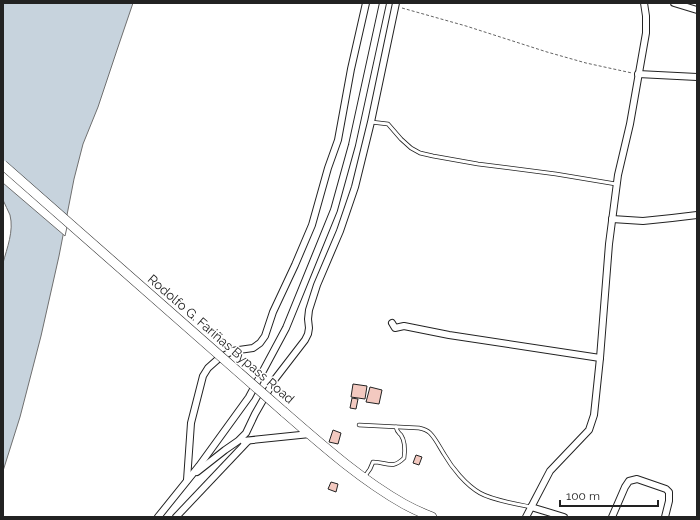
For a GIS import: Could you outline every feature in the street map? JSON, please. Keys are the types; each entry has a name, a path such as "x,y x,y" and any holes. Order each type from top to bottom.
{"main road":[{"name":"Rodolfo G. Fariñas Bypass Road","path":"3,165 329,451 364,478 404,504 432,517"}],"street":[{"path":"187,480 191,423 203,376 208,368 217,360 232,351 253,348 260,344 265,336 273,312 296,265 312,225 328,168 338,140 351,69 366,3"},
{"path":"158,517 249,397 286,328 334,210 352,145 383,3"},
{"path":"526,517 550,471 589,430 594,415 609,244 616,184 630,124 646,33 644,3"},
{"path":"674,3 697,10"},
{"path":"187,480 238,441 246,433 275,379 308,334 309,310 317,285 340,231 355,187 371,122 396,5"},
{"path":"638,74 697,77"},
{"path":"612,219 643,221 697,215"},
{"path":"392,323 395,328 404,326 449,335 600,358"},
{"path":"238,441 310,434"},
{"path":"176,517 248,441"},
{"path":"612,517 625,487 629,481 637,479 666,489 669,492 669,501 665,517"},
{"path":"531,507 564,517"}],"lane":[{"path":"371,122 388,124 401,139 411,148 420,153 478,164 556,174 616,184"},
{"path":"359,425 419,428 430,432 446,457 465,481 480,493 488,497 531,507"},
{"path":"364,478 373,462 389,465 399,464 404,458 403,442 401,436 397,432 396,427"}],"path":[{"path":"396,5 553,54 586,63 638,74"}],"shaded area":[{"path":"3,3 133,3 98,107 83,144 74,179 41,336 20,417 3,471 3,263 10,239 11,221 10,215 3,200"}],"pier":[{"path":"3,161 69,218 65,236 3,183"}],"building":[{"path":"353,384 367,386 365,399 351,397"},
{"path":"370,387 382,390 379,404 366,402"},
{"path":"352,398 358,399 356,409 350,408"},
{"path":"333,430 341,433 338,444 329,442"},
{"path":"416,455 422,457 419,465 413,463"},
{"path":"331,482 338,484 336,492 328,489"}]}
